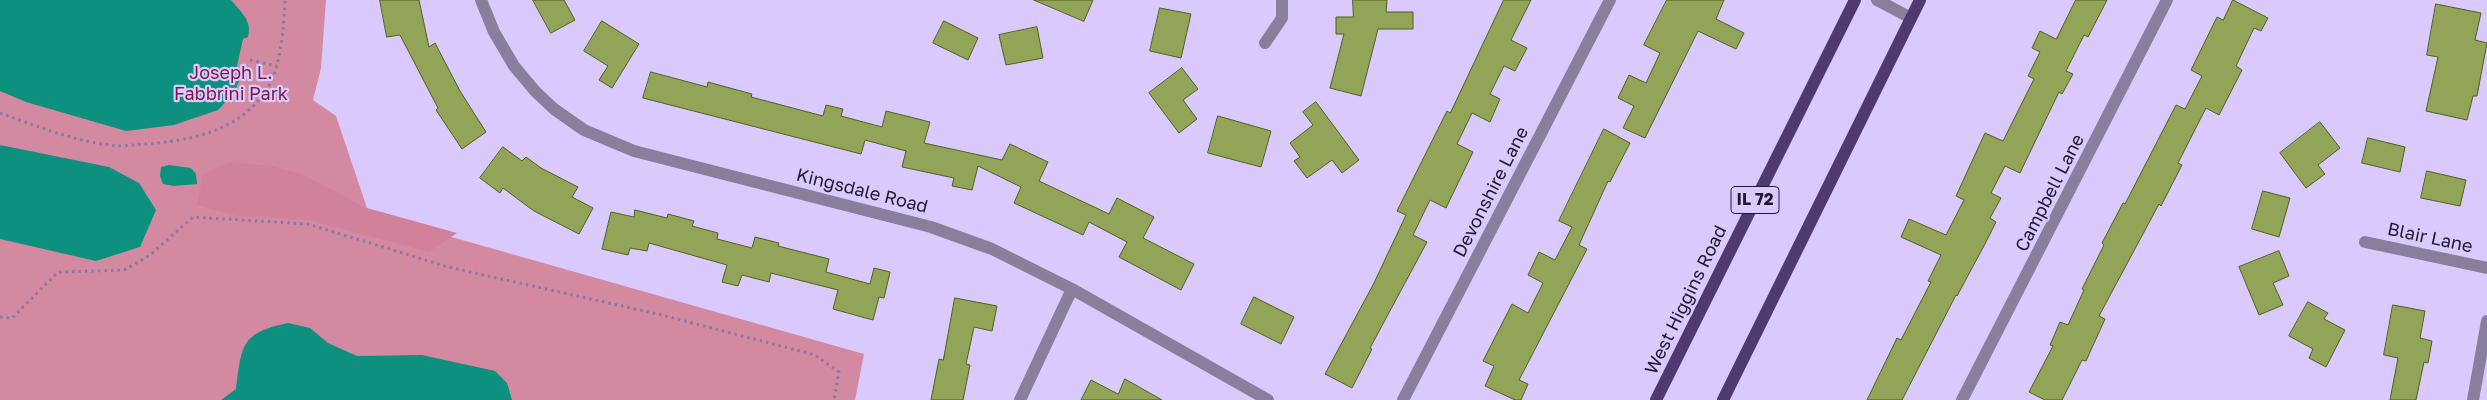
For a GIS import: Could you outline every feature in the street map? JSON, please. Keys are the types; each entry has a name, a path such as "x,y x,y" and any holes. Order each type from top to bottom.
{"main road":[{"name":"West Higgins Road","path":"1656,400 1855,0"},
{"path":"1723,400 1920,0"}],"street":[{"name":"Kingsdale Road","path":"481,0 499,41 514,66 535,91 570,122 606,141 649,155 931,227 992,249 1072,290 1268,400"},
{"path":"1265,43 1282,18 1282,0"},
{"name":"Devonshire Lane","path":"1403,400 1610,0"},
{"path":"1877,0 1911,18"},
{"name":"Campbell Lane","path":"1962,400 2167,0"},
{"name":"Blair Lane","path":"2365,242 2487,268"},
{"path":"1020,400 1072,290"},
{"path":"2473,400 2487,321"}],"path":[{"path":"0,113 52,132 111,146 189,138 221,130 246,114 268,88 276,66 284,24 285,0"},
{"path":"250,60 276,66"},
{"path":"0,317 12,318 58,272 124,270 149,256 193,217 308,224 448,267 662,315 815,355 839,372 834,400"}],"green space":[{"name":"Joseph L. Fabbrini Park","path":"0,0 326,0 321,68 313,100 336,116 367,208 295,172 374,215 864,354 855,400 0,400"}],"shaded area":[{"path":"0,0 231,0 245,17 249,26 248,37 243,39 237,66 242,74 234,93 218,110 174,125 126,131 26,102 0,91"},
{"path":"0,145 109,167 139,183 156,210 140,247 96,261 0,239"},
{"path":"231,162 272,166 302,174 367,208 457,233 429,252 309,220 237,216 197,205 203,174"},
{"path":"169,165 191,168 196,174 197,184 174,186 163,184 160,176 161,167"},
{"path":"288,323 310,328 328,343 357,356 422,355 495,371 507,383 512,400 221,400 236,389 243,351 252,336 261,331"}],"building":[{"path":"380,0 419,0 429,47 435,43 460,91 486,132 462,149 436,110 438,108 400,35 387,37"},
{"path":"533,0 564,0 575,20 551,33"},
{"path":"1034,0 1093,0 1084,21"},
{"path":"1353,0 1387,0 1386,12 1413,12 1413,29 1378,29 1361,96 1330,88 1344,34 1336,34 1336,17 1353,17"},
{"path":"1504,0 1531,0 1511,40 1527,48 1515,71 1504,66 1490,94 1500,99 1490,122 1472,113 1457,144 1473,152 1446,208 1430,200 1413,235 1427,242 1370,348 1372,349 1352,388 1325,374 1373,285 1406,215 1397,211 1447,111 1450,113"},
{"path":"1667,0 1724,0 1716,19 1744,33 1736,49 1698,31 1645,138 1623,128 1634,106 1618,98 1629,75 1646,83 1660,53 1644,45"},
{"path":"2076,0 2107,0 2088,37 2084,35 2066,71 2073,74 2062,94 2059,92 2020,173 2005,166 1991,193 2001,198 1990,218 1996,222 1986,242 1956,295 1902,400 1867,400 1897,338 1901,340 1931,282 1928,281 1941,255 1901,237 1909,219 1946,235 1964,200 1956,196 1985,133 2003,141 2034,79 2028,76 2040,52 2032,48 2040,31 2056,39"},
{"path":"2233,0 2268,18 2261,31 2254,28 2236,66 2242,70 2219,115 2206,108 2178,163 2182,165 2161,206 2159,204 2099,316 2105,319 2086,361 2082,360 2062,400 2045,400 2029,392 2053,346 2050,345 2060,322 2068,325 2084,290 2082,289 2104,245 2102,243 2123,203 2125,204 2176,105 2185,109 2202,76 2191,70 2217,17 2223,20"},
{"path":"2436,4 2481,13 2475,40 2487,43 2477,96 2473,96 2467,120 2426,111 2438,57 2427,55"},
{"path":"1160,8 1191,14 1181,58 1150,51"},
{"path":"602,21 639,44 612,88 599,80 608,66 584,51"},
{"path":"944,21 978,38 968,60 933,43"},
{"path":"1037,27 1043,58 1006,65 999,35"},
{"path":"1182,68 1198,89 1183,100 1197,119 1179,133 1149,93"},
{"path":"651,72 707,87 708,82 752,94 751,97 823,116 826,105 843,109 841,116 882,127 886,111 930,122 924,143 1002,160 1010,144 1048,162 1039,181 1109,214 1117,198 1154,217 1143,238 1194,264 1181,290 1119,257 1127,242 1089,222 1083,235 1014,203 1021,187 978,166 972,190 952,186 954,178 902,167 906,151 865,140 861,154 643,98"},
{"path":"1316,102 1359,160 1342,173 1332,160 1307,178 1294,161 1300,157 1290,143 1313,125 1303,112"},
{"path":"1218,116 1271,131 1261,167 1208,153"},
{"path":"2320,122 2340,148 2318,165 2325,174 2306,188 2280,153"},
{"path":"1604,129 1630,143 1610,182 1608,181 1579,245 1587,249 1519,380 1528,384 1521,400 1515,400 1485,386 1494,366 1483,361 1512,304 1528,313 1543,283 1528,275 1539,252 1555,260 1572,227 1559,221"},
{"path":"2368,138 2405,147 2400,172 2362,163"},
{"path":"503,147 522,161 526,157 541,168 578,187 572,197 593,208 579,234 534,211 503,188 500,193 480,178"},
{"path":"2427,171 2466,180 2460,206 2421,198"},
{"path":"2263,191 2290,198 2279,237 2252,229"},
{"path":"635,210 667,218 668,214 694,221 692,226 718,233 717,239 752,248 755,237 779,243 778,246 829,259 826,272 870,284 874,268 890,272 884,298 879,297 873,320 833,309 838,290 771,273 769,282 742,275 738,286 722,282 727,265 649,243 647,251 630,248 628,255 602,249 611,212 634,217"},
{"path":"2279,251 2289,276 2273,283 2283,305 2259,315 2239,267"},
{"path":"1254,297 1294,317 1281,344 1241,324"},
{"path":"955,298 997,306 992,331 974,327 966,364 970,365 963,400 931,400 939,359 943,360"},
{"path":"2308,302 2328,313 2324,319 2345,330 2326,367 2309,358 2313,349 2289,336"},
{"path":"2393,305 2425,311 2420,338 2432,341 2428,363 2424,362 2416,400 2390,400 2398,358 2384,355"},
{"path":"1125,379 1162,400 1081,400 1091,380 1118,394"}]}
